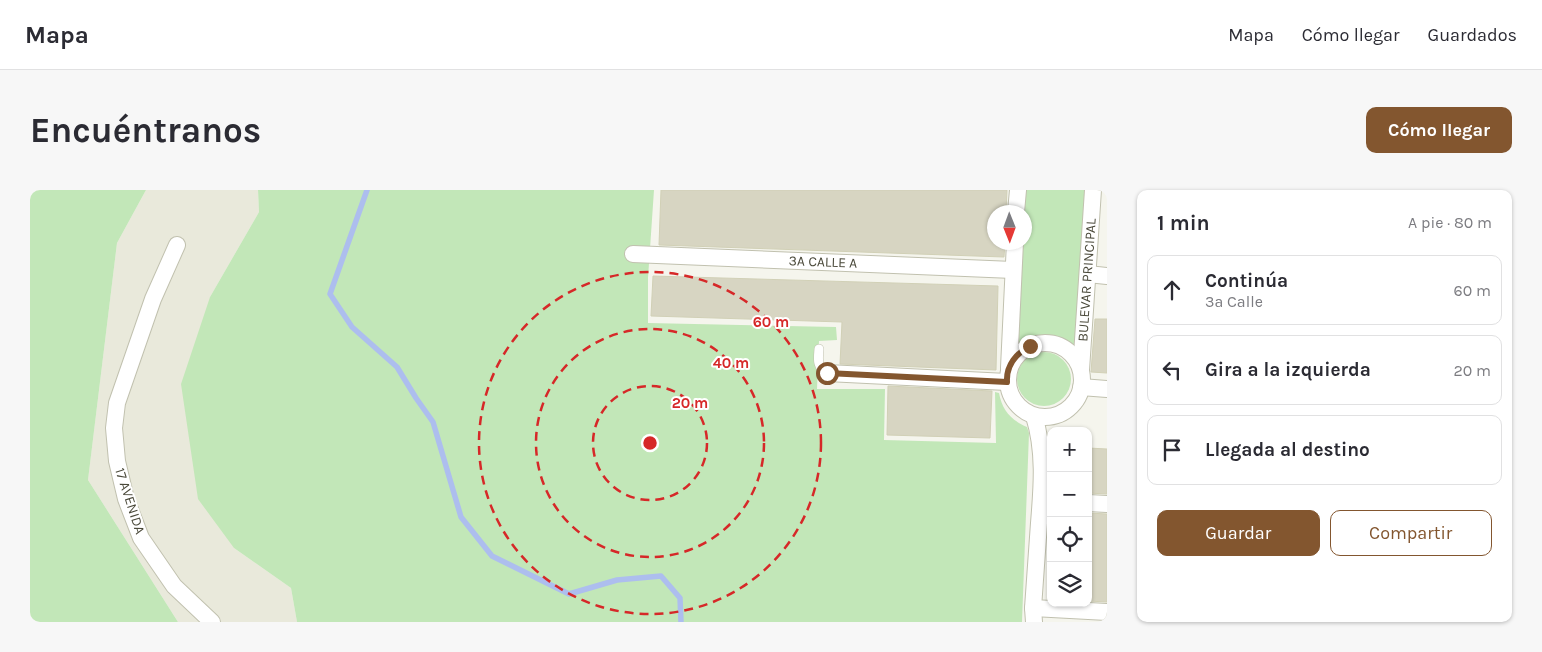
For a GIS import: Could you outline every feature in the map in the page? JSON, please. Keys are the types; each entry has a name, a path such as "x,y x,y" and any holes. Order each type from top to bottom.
{"street":[{"path":"1017,205 1018,190"},
{"name":"BULEVAR PRINCIPAL","path":"1081,370 1093,190"},
{"name":"17 AVENIDA","path":"177,245 153,299 117,403 114,428 117,461 126,499 141,538 174,586 212,622"},
{"path":"1014,250 1008,375 1010,394 1020,408 1034,416 1056,416"},
{"name":"3A CALLE A","path":"632,254 1013,270"},
{"path":"1088,274 1107,276"},
{"path":"1008,375 1017,355 1030,346 1046,343 1068,350 1074,356 1081,370 1081,387 1073,405 1056,416 1046,433 1042,452"},
{"path":"827,373 1008,375"},
{"path":"1081,387 1107,389"},
{"path":"1034,416 1042,452 1046,501 1034,615 1107,612"},
{"path":"1092,503 1107,504"}],"lane":[{"path":"819,349 818,362 821,370 827,373"}],"shaded area":[{"path":"146,190 258,190 259,212 210,297 234,548 291,588 297,622 178,622 88,480 117,243"}],"green space":[{"path":"30,190 146,190 117,243 88,480 178,622 30,622"},
{"path":"258,190 654,190 648,278 648,323 836,327 837,340 819,341 817,389 885,389 884,440 996,443 995,392 999,393 1002,404 1008,414 1027,427 1029,433 1022,622 297,622 291,588 234,548 198,499 181,384 210,297 259,212"},
{"path":"1018,190 1093,190 1078,363 1065,350 1049,344 1033,346 1017,355 1015,250 1032,250 1032,205 1017,205"},
{"path":"1039,352 1049,352 1059,356 1067,364 1071,379 1067,394 1059,402 1049,406 1039,406 1029,402 1021,394 1017,384 1017,374 1021,364 1029,356"}],"building":[{"path":"661,190 1007,190 1006,205 987,205 987,250 1004,250 1004,257 659,245"},
{"path":"653,276 998,286 996,370 840,364 842,322 651,316"},
{"path":"1095,319 1107,319 1107,373 1091,372"},
{"path":"888,386 992,391 990,438 887,435"},
{"path":"1092,448 1107,449 1107,494 1092,493"},
{"path":"1092,513 1107,514 1107,602 1092,601"}],"waterway":[{"path":"367,190 330,294 352,327 397,367 433,422 461,517 492,556 569,594 617,580 661,576 680,598 681,622"}],"route":[{"path":"827,373 1007,382 1012,361 1030,346"}]}
